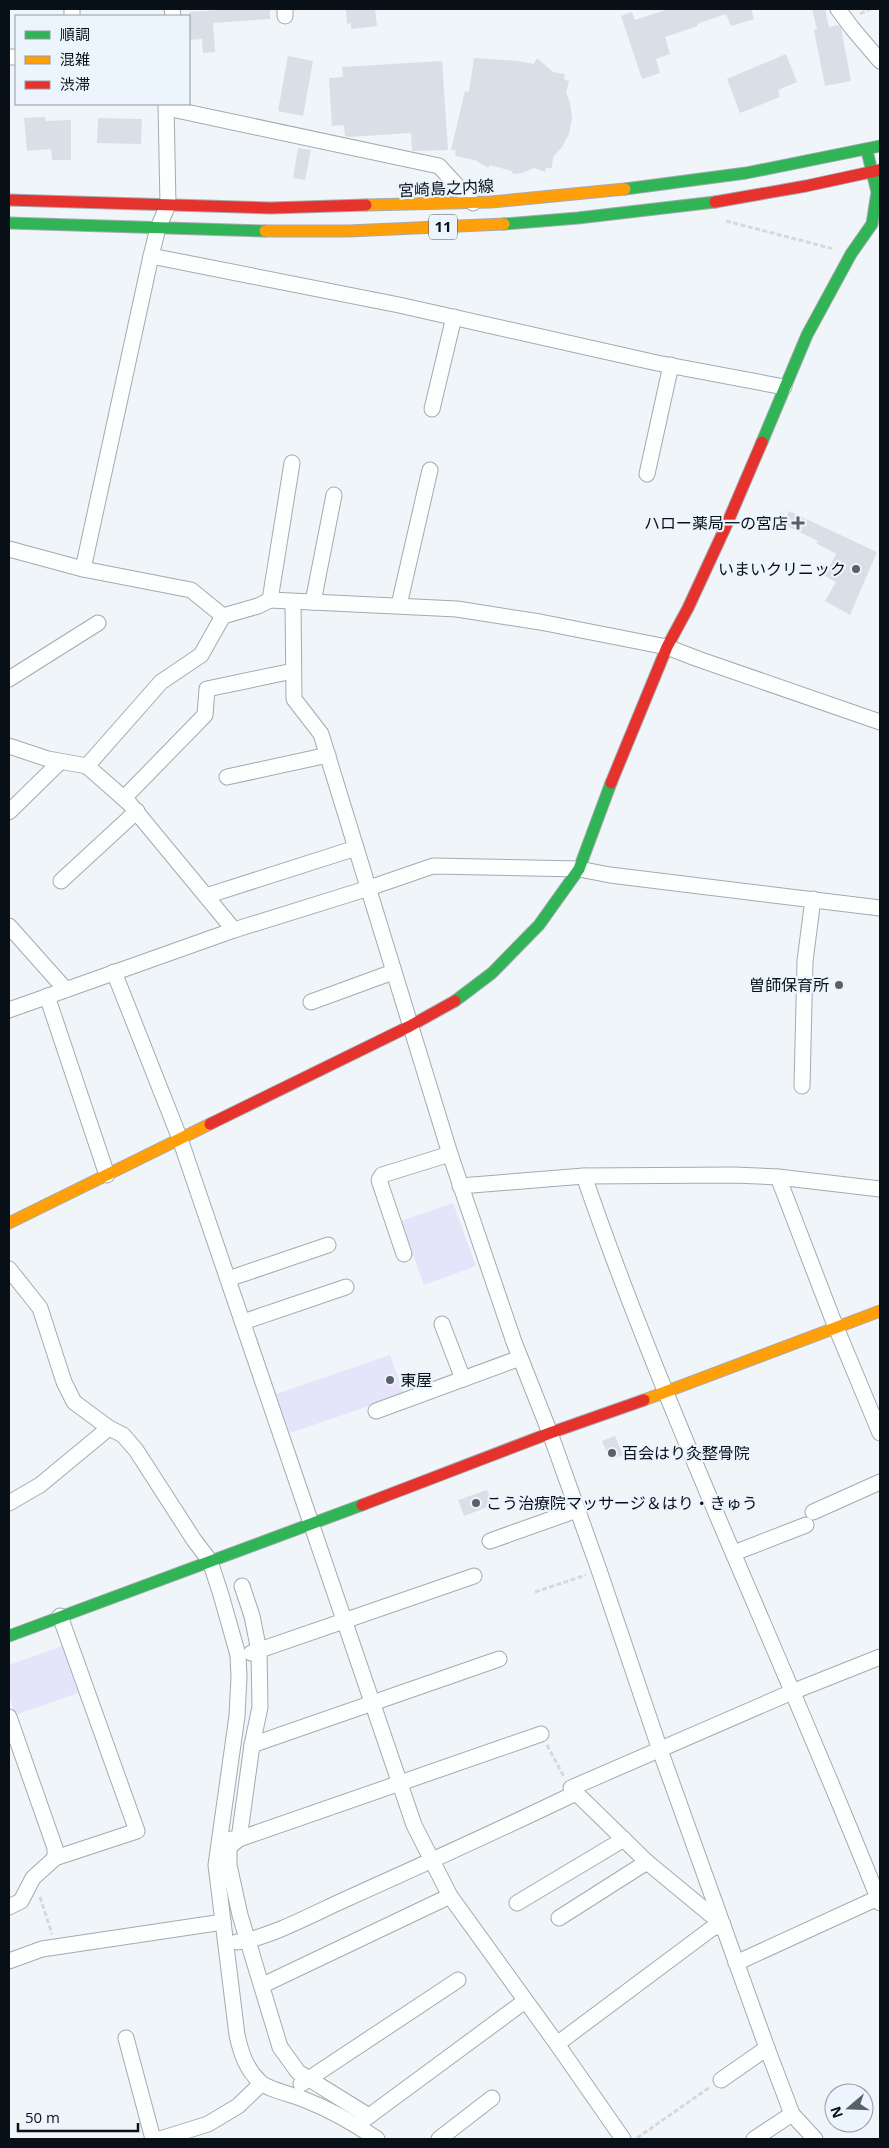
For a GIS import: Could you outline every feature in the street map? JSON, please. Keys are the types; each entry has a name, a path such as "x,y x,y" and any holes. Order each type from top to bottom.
{"street":[{"path":"840,10 880,61"},
{"path":"83,568 151,256 158,228 168,204 167,106 439,166 472,203"},
{"name":"宮崎島之内線","path":"9,200 270,208 472,203 612,191 727,175 880,146"},
{"path":"9,1223 410,1026 454,1002 492,973 539,925 579,869 621,755 667,647 688,608 726,526 807,335 851,254 876,219 876,171 867,149"},
{"name":"11","path":"9,223 272,231 394,229 556,220 752,196 876,171"},
{"path":"151,256 454,317 671,365 784,387"},
{"path":"432,409 454,317"},
{"path":"647,474 671,365"},
{"path":"270,600 292,463"},
{"path":"399,605 430,470"},
{"path":"313,602 334,495"},
{"path":"9,549 83,568 191,590 223,616"},
{"path":"87,766 161,682 201,655 223,616 258,606 270,600 457,609 522,619 667,647 880,722"},
{"path":"293,602 294,699 321,734 460,1186 520,1358 550,1433 599,1570 660,1750 767,2048 792,2114 815,2139"},
{"path":"9,679 98,623"},
{"path":"124,798 204,715 206,690 293,672"},
{"path":"9,746 60,762 87,766 137,811 234,930"},
{"path":"227,778 328,754"},
{"path":"9,812 60,762"},
{"path":"61,881 137,811"},
{"path":"206,896 356,848"},
{"path":"9,1010 234,930 433,866 579,869 610,875 880,908"},
{"path":"802,1086 805,961 812,899"},
{"path":"9,926 66,990"},
{"path":"114,972 180,1139 414,1825 450,1896 623,2139"},
{"path":"311,1002 394,972"},
{"path":"47,996 107,1175"},
{"path":"404,1254 379,1180 382,1176 450,1154"},
{"path":"460,1186 584,1176 734,1175 778,1177 880,1189"},
{"path":"584,1176 600,1224 666,1393 880,1900 736,1962"},
{"path":"778,1177 836,1328 880,1433"},
{"path":"228,1279 328,1246"},
{"path":"9,1269 40,1308 64,1382 74,1402 122,1436 136,1450 194,1540 210,1560 238,1655 237,1716 216,1865 240,2050 246,2063 261,2084 363,2121"},
{"path":"243,1322 346,1287"},
{"path":"9,1636 210,1560 312,1524 550,1433 666,1393 880,1311"},
{"path":"442,1324 463,1379"},
{"path":"376,1411 520,1358"},
{"path":"9,1503 40,1485 109,1428"},
{"path":"734,1553 810,1518 880,1482"},
{"path":"490,1541 577,1510"},
{"path":"238,1655 259,1651 474,1576"},
{"path":"242,1586 252,1616 259,1651 260,1707 252,1745 239,1839 229,1847 229,1865 248,1941 263,1985 280,2047 298,2072 363,2121 377,2139"},
{"path":"9,1907 20,1901 33,1878 55,1858 137,1831 60,1616"},
{"path":"226,1943 248,1941 431,1861 506,1828 574,1790 660,1750 880,1656"},
{"path":"252,1745 499,1659"},
{"path":"9,1717 55,1848 55,1858"},
{"path":"220,1840 239,1839 541,1734"},
{"path":"574,1790 647,1862 723,1924"},
{"path":"516,1903 624,1839"},
{"path":"559,1918 647,1862"},
{"path":"263,1985 450,1896"},
{"path":"9,1960 56,1946 137,1936 223,1922"},
{"path":"557,2044 711,1930 723,1924"},
{"path":"290,2096 307,2078 458,1980"},
{"path":"363,2121 525,2001"},
{"path":"126,2038 153,2139"},
{"path":"721,2080 767,2048"},
{"path":"160,2139 208,2124 238,2106 261,2084"},
{"path":"439,2139 492,2098"},
{"path":"754,2139 792,2114"}],"path":[{"path":"719,219 851,254"},
{"path":"535,1592 599,1570"},
{"path":"541,1734 565,1780 574,1790"},
{"path":"33,1878 56,1946"},
{"path":"634,2139 721,2080"}],"shaded area":[{"path":"453,1203 476,1266 424,1285 401,1221"},
{"path":"390,1355 404,1394 290,1433 276,1394"},
{"path":"62,1646 78,1693 15,1715 9,1695 9,1665"}],"building":[{"path":"270,9 270,19 213,23 215,52 203,53 202,39 190,40 189,12"},
{"path":"346,9 375,9 377,26 351,29 351,23 347,24"},
{"path":"668,9 751,9 754,19 731,26 726,14 665,37 670,54 656,59 660,73 642,79 621,16 632,12 635,20"},
{"path":"812,9 825,9 829,27 838,25 841,28 851,81 825,86 814,30 817,29"},
{"path":"786,54 797,82 778,90 780,97 740,113 727,79"},
{"path":"288,56 313,61 303,116 278,111"},
{"path":"474,58 534,64 537,58 553,72 565,74 564,79 569,81 566,92 572,118 569,134 562,147 553,157 552,168 546,168 545,172 534,168 522,173 513,174 512,171 490,165 488,168 475,160 455,156 456,150 451,150 465,91 469,92"},
{"path":"442,61 448,150 412,151 411,133 349,137 345,136 344,125 332,126 329,78 343,77 342,67"},
{"path":"45,117 46,121 71,120 71,160 52,160 51,149 27,151 24,118"},
{"path":"98,118 142,119 141,144 97,143"},
{"path":"298,148 311,150 305,180 293,178"},
{"name":"いまいクリニック","path":"789,511 877,552 850,615 825,601 836,582 825,576 836,554 816,543 818,541 783,524"},
{"name":"百会はり灸整骨院","path":"615,1436 623,1455 610,1460 602,1441"},
{"name":"こう治療院マッサージ＆はり・きゅう","path":"487,1490 493,1505 464,1516 458,1500"}],"traffic: fast":[{"path":"625,189 746,173 880,146"},
{"path":"762,442 807,335 851,254 872,224 877,192 868,155"},
{"path":"504,224 578,218 715,202"},
{"path":"9,223 265,231"},
{"path":"455,1001 492,973 539,925 579,869 611,783"},
{"path":"9,1636 362,1505"}],"traffic: slow":[{"path":"366,205 491,202 625,189"},
{"path":"265,231 349,231 504,224"},
{"path":"9,1223 210,1124"},
{"path":"644,1400 880,1311"}],"traffic: jam":[{"path":"715,202 806,186 880,170"},
{"path":"9,200 271,208 366,205"},
{"path":"611,783 667,647 688,608 762,442"},
{"path":"210,1124 410,1026 455,1001"},
{"path":"362,1505 550,1433 644,1400"}],"place":[{"name":"ハロー薬局一の宮店","path":"798,523"},
{"name":"いまいクリニック","path":"856,569"},
{"name":"曽師保育所","path":"839,985"},
{"name":"東屋","path":"390,1380"},
{"name":"百会はり灸整骨院","path":"612,1453"},
{"name":"こう治療院マッサージ＆はり・きゅう","path":"476,1503"}]}
